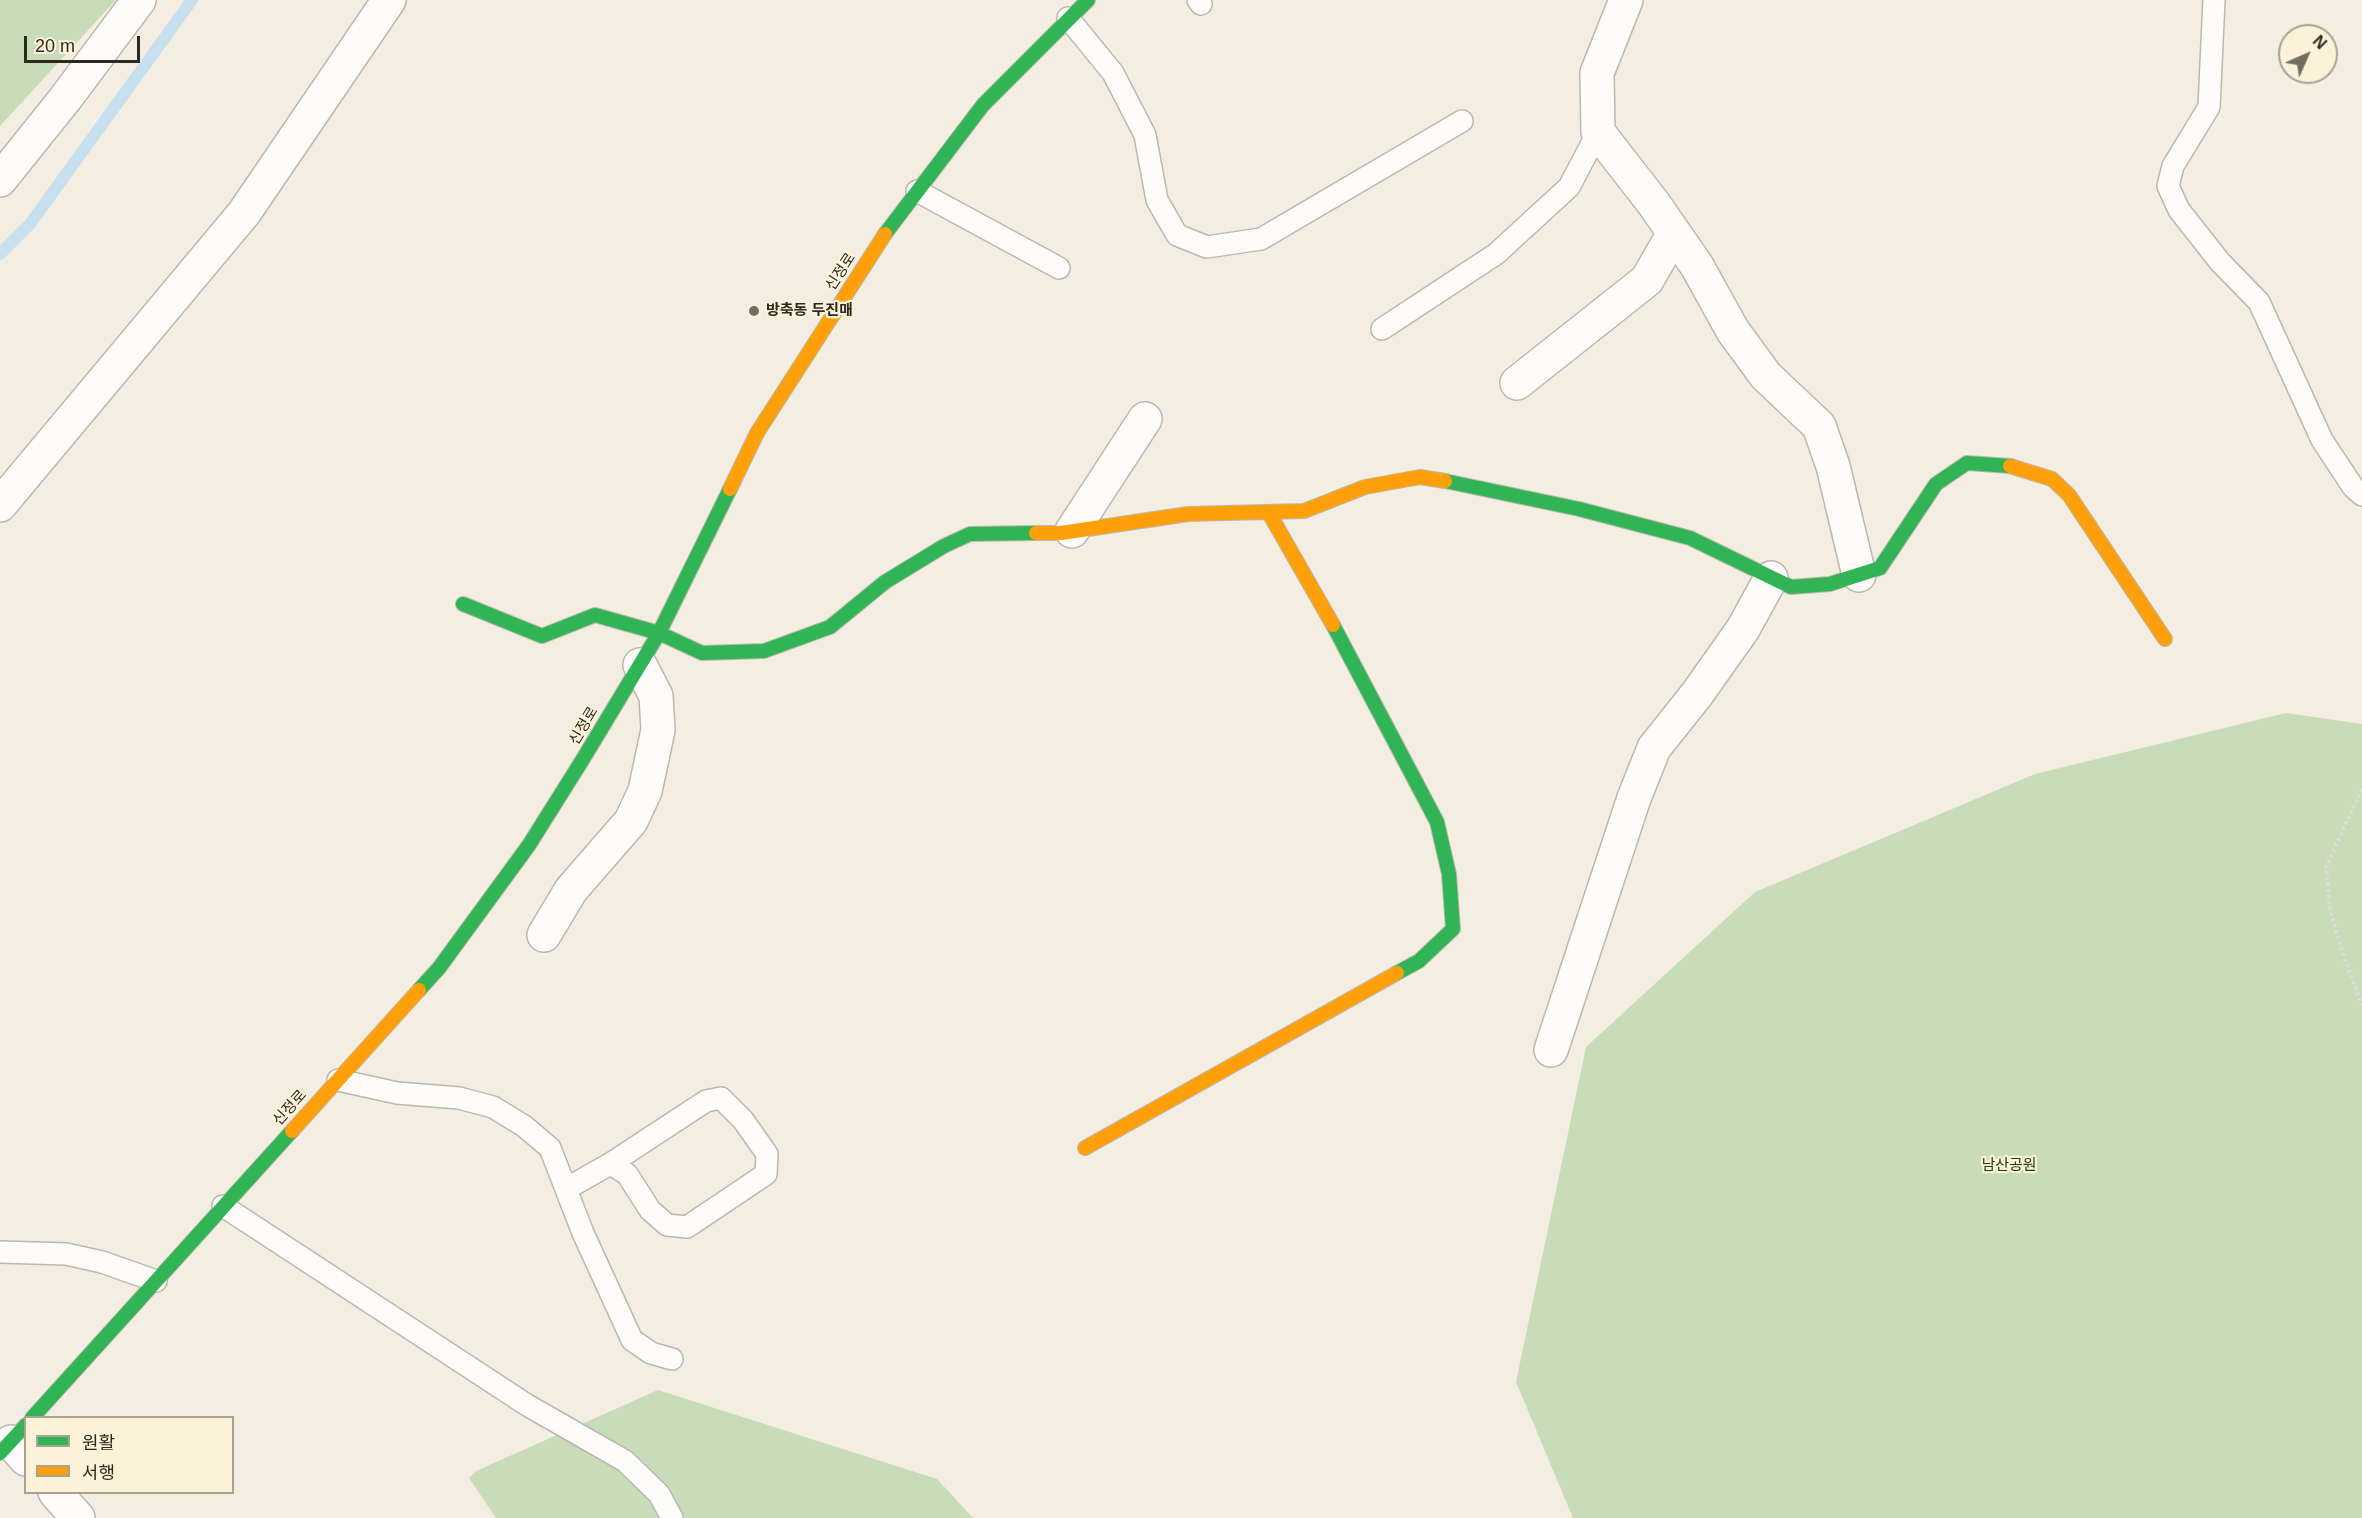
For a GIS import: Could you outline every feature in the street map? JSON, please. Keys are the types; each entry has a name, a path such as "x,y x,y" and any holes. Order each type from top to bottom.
{"street":[{"path":"0,180 65,99 139,0"},
{"path":"0,506 244,213 389,0"},
{"name":"신정로","path":"34,1416 439,968 529,845 640,665 659,633 757,433 890,228 982,105 1088,0"},
{"path":"1626,0 1597,72 1598,132 1697,266 1733,331 1766,376 1819,426 1833,466 1859,575"},
{"path":"1517,383 1647,280 1674,233"},
{"path":"1072,531 1145,419"},
{"path":"463,604 542,636 596,615 659,633 702,653 764,651 830,627 885,582 944,546 970,534 1072,531 1188,514 1304,511 1365,488 1420,477 1467,484 1579,509 1690,538 1791,587 1830,584 1881,568 1936,484 1967,463 2009,466 2052,479 2069,495 2165,639"},
{"path":"1085,1148 1419,960 1453,929 1449,874 1437,822 1356,668 1269,513"},
{"path":"1551,1050 1634,798 1654,748 1697,694 1743,629 1771,578"},
{"path":"544,935 571,890 631,821 645,791 657,730 656,696 640,665"},
{"path":"57,1494 78,1518"}],"lane":[{"path":"2214,0 2209,107 2173,166 2168,186 2179,210 2220,262 2259,302 2322,440 2353,487 2362,495"},
{"path":"1068,18 1113,73 1145,135 1157,200 1177,235 1207,247 1261,239 1462,121"},
{"path":"1382,328 1496,254 1569,188 1598,132"},
{"path":"917,191 1059,268"},
{"path":"338,1080 398,1093 459,1098 493,1107 524,1126 550,1148 583,1233 632,1340 651,1353 672,1359"},
{"path":"566,1189 610,1164 706,1101 721,1098 743,1120 767,1154 766,1174 687,1227 667,1225 650,1210 627,1174 610,1164"},
{"path":"223,1206 527,1406 625,1461 658,1494 672,1518"},
{"path":"0,1252 66,1254 102,1262 156,1281"}],"path":[{"path":"2362,789 2336,841 2326,867 2330,910 2362,1005"}],"green space":[{"path":"0,0 116,0 0,126"},
{"name":"남산공원","path":"2286,713 2362,724 2362,1518 1573,1518 1516,1382 1586,1047 1755,892 2035,774"},
{"path":"658,1390 937,1479 973,1518 496,1518 469,1478 476,1471"}],"waterway":[{"path":"0,254 30,224 192,0"}],"traffic: fast":[{"path":"885,234 983,105 1088,0"},
{"path":"1445,481 1579,509 1690,538 1791,587 1830,584 1880,568 1936,484 1967,463 2010,466"},
{"path":"419,990 439,968 529,845 583,759 659,633 730,489"},
{"path":"463,604 542,636 595,615 659,633 702,653 764,651 830,627 885,582 944,546 970,534 1036,533"},
{"path":"1333,625 1437,822 1449,874 1453,929 1419,961 1397,973"},
{"path":"34,1416 292,1131"},
{"path":"0,1453 24,1427"}],"traffic: slow":[{"path":"730,489 757,433 885,234"},
{"path":"2010,466 2052,479 2069,495 2165,639"},
{"path":"1036,533 1061,533 1188,514 1304,511 1365,487 1420,477 1445,481"},
{"path":"1269,513 1333,625"},
{"path":"1085,1148 1397,973"},
{"path":"292,1131 419,990"}],"place":[{"name":"방축동 두진매","path":"754,311"}]}
